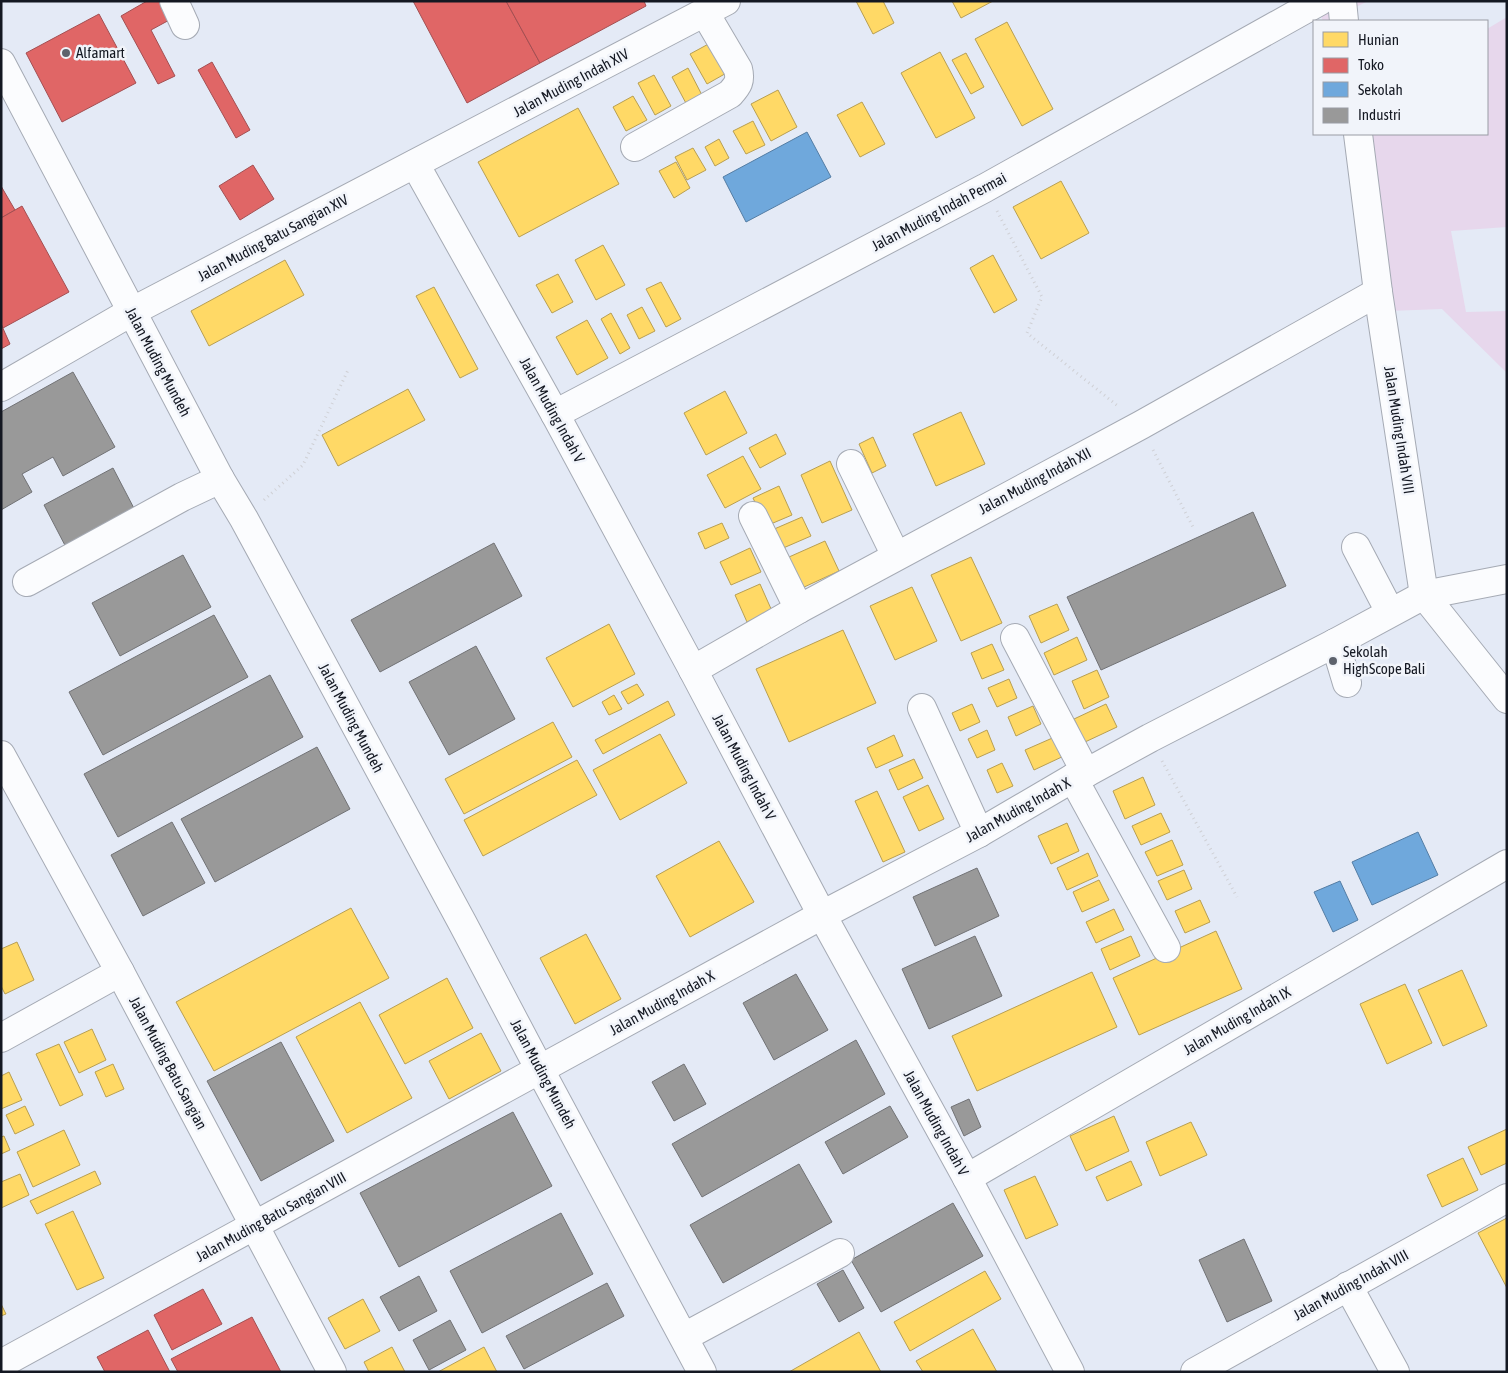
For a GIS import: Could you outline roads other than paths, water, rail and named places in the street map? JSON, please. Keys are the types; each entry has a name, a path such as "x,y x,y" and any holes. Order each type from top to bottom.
{"street":[{"name":"Jalan Muding Indah Permai","path":"555,414 985,188 1320,1"},
{"path":"1342,1 1344,20"},
{"path":"635,147 730,94 739,84 738,69 716,7"},
{"name":"Jalan Muding Indah XIV","path":"415,164 716,7"},
{"name":"Jalan Muding Mundeh","path":"1,63 220,479 244,519 463,924 702,1372"},
{"name":"Jalan Muding Indah VIII","path":"1358,135 1378,292 1424,595 1507,699"},
{"name":"Jalan Muding Batu Sangian XIV","path":"1,386 131,312 415,164"},
{"name":"Jalan Muding Indah V","path":"415,164 555,414 822,915 1070,1372"},
{"name":"Jalan Muding Indah XII","path":"692,670 799,609 1140,425 1378,292"},
{"path":"851,464 896,556"},
{"path":"27,582 182,497 220,479"},
{"path":"753,516 799,609"},
{"path":"1356,546 1390,612"},
{"name":"Jalan Muding Indah X","path":"540,1070 1150,738 1335,643 1390,612 1424,595 1507,579"},
{"path":"1015,638 1080,776 1166,948"},
{"path":"1335,643 1347,683"},
{"path":"922,708 979,832"},
{"name":"Jalan Muding Batu Sangian","path":"1,755 120,972 332,1372"},
{"name":"Jalan Muding Indah IX","path":"966,1178 1507,864"},
{"path":"1,1038 120,972"},
{"name":"Jalan Muding Batu Sangian VIII","path":"1,1364 540,1070"},
{"name":"Jalan Muding Indah VIII","path":"1194,1372 1507,1198"},
{"path":"684,1336 840,1253"},
{"path":"1348,1286 1395,1372"}],"place":[{"name":"Alfamart","path":"66,53"},
{"name":"Sekolah HighScope Bali","path":"1333,661"}]}
